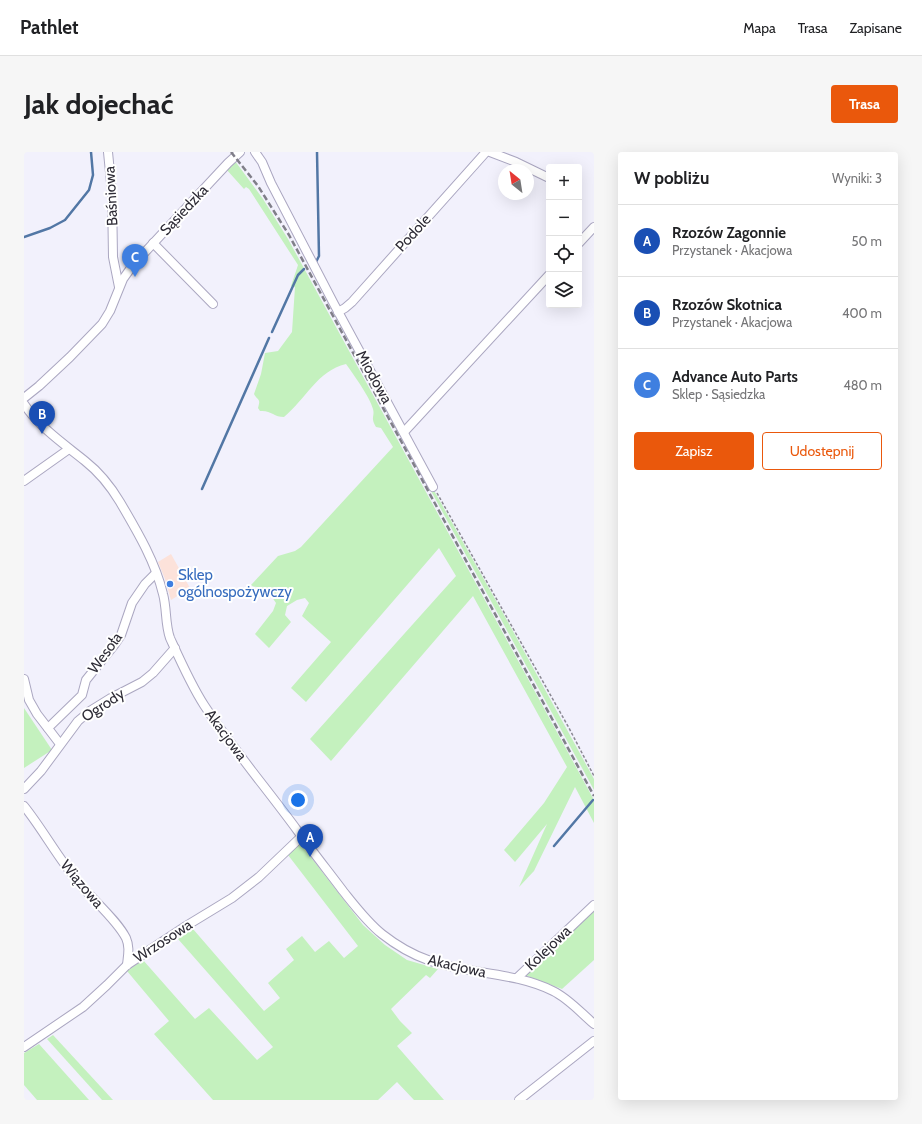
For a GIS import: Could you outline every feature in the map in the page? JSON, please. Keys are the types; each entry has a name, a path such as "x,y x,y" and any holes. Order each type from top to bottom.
{"street":[{"name":"Baśniowa","path":"108,152 112,193 113,257 119,287"},
{"name":"Sąsiedzka","path":"24,398 70,357 98,329 110,311 119,287 133,265 153,242 240,152"},
{"name":"Miodowa","path":"255,152 262,162 271,183 338,312 433,487"},
{"name":"Podole","path":"338,312 352,302 486,152"},
{"path":"490,152 516,162 546,177"},
{"path":"582,240 594,227"},
{"path":"153,242 213,304"},
{"path":"404,432 546,279"},
{"name":"Akacjowa","path":"24,404 33,416 69,449 94,469 111,489 142,540 156,573 163,595 166,625 169,635 204,706 366,918 380,932 402,949 428,961 517,978"},
{"path":"24,481 69,449"},
{"name":"Wesoła","path":"48,728 82,695 86,680 121,634 132,603 145,584 156,573"},
{"name":"Ogrody","path":"24,789 40,771 78,721 90,711 111,698 142,682 153,673 175,648"},
{"path":"24,679 29,700 37,714 60,744"},
{"name":"Wiązowa","path":"24,806 68,869 115,923 125,937 129,947 127,965"},
{"name":"Wrzosowa","path":"24,1047 83,1007 127,965 232,898 259,877 302,836"},
{"name":"Kolejowa","path":"594,905 517,978 555,992 565,998 594,1024"},
{"path":"519,1100 594,1041"}],"path":[{"path":"433,487 569,728 594,776"}],"shaded area":[{"path":"171,554 190,588 171,600 158,562"}],"green space":[{"path":"235,161 263,199 288,239 594,800 594,823 575,787 534,871 519,887 547,824 515,862 504,850 544,803 567,767 473,596 331,761 310,739 456,576 439,548 306,702 291,688 331,642 302,616 309,603 305,598 297,600 287,606 285,615 291,622 269,648 255,634 273,611 276,603 266,590 251,585 278,556 295,551 301,547 393,447 381,428 376,427 373,421 371,404 346,364 327,373 319,379 284,417 260,411 258,408 259,401 254,394 261,374 265,353 278,351 292,332 295,287 291,286 298,265 249,189 246,187 244,189 226,169"},
{"path":"313,268 432,487 594,779 594,790 334,313 311,269"},
{"path":"24,708 52,750 24,768"},
{"path":"300,843 363,925 385,945 407,960 438,969 430,978 426,975 391,1009 412,1033 397,1046 444,1100 414,1100 397,1082 378,1100 213,1100 154,1034 169,1021 127,971 143,960 195,1019 209,1008 257,1060 273,1047 178,939 193,929 264,1011 280,998 268,983 294,960 286,949 302,936 315,952 329,941 344,958 358,946 288,855"},
{"path":"594,909 594,960 562,989 525,975"},
{"path":"53,1035 113,1100 102,1100 47,1039"},
{"path":"39,1044 89,1100 37,1100 24,1085 24,1053"}],"waterway":[{"path":"24,237 50,228 65,220 89,190 93,175 91,152"},
{"path":"316,262 319,256 317,152"},
{"path":"272,332 298,275 304,269"},
{"path":"202,489 269,338"},
{"path":"554,846 593,800"}],"railway":[{"path":"231,152 258,186 289,235 594,796"}],"place":[{"name":"Advance Auto Parts","path":"135,277"},
{"name":"Rzozów Skotnica","path":"42,434"},
{"name":"Sklep ogólnospożywczy","path":"170,584"},
{"name":"Rzozów Zagonnie","path":"310,857"}]}
